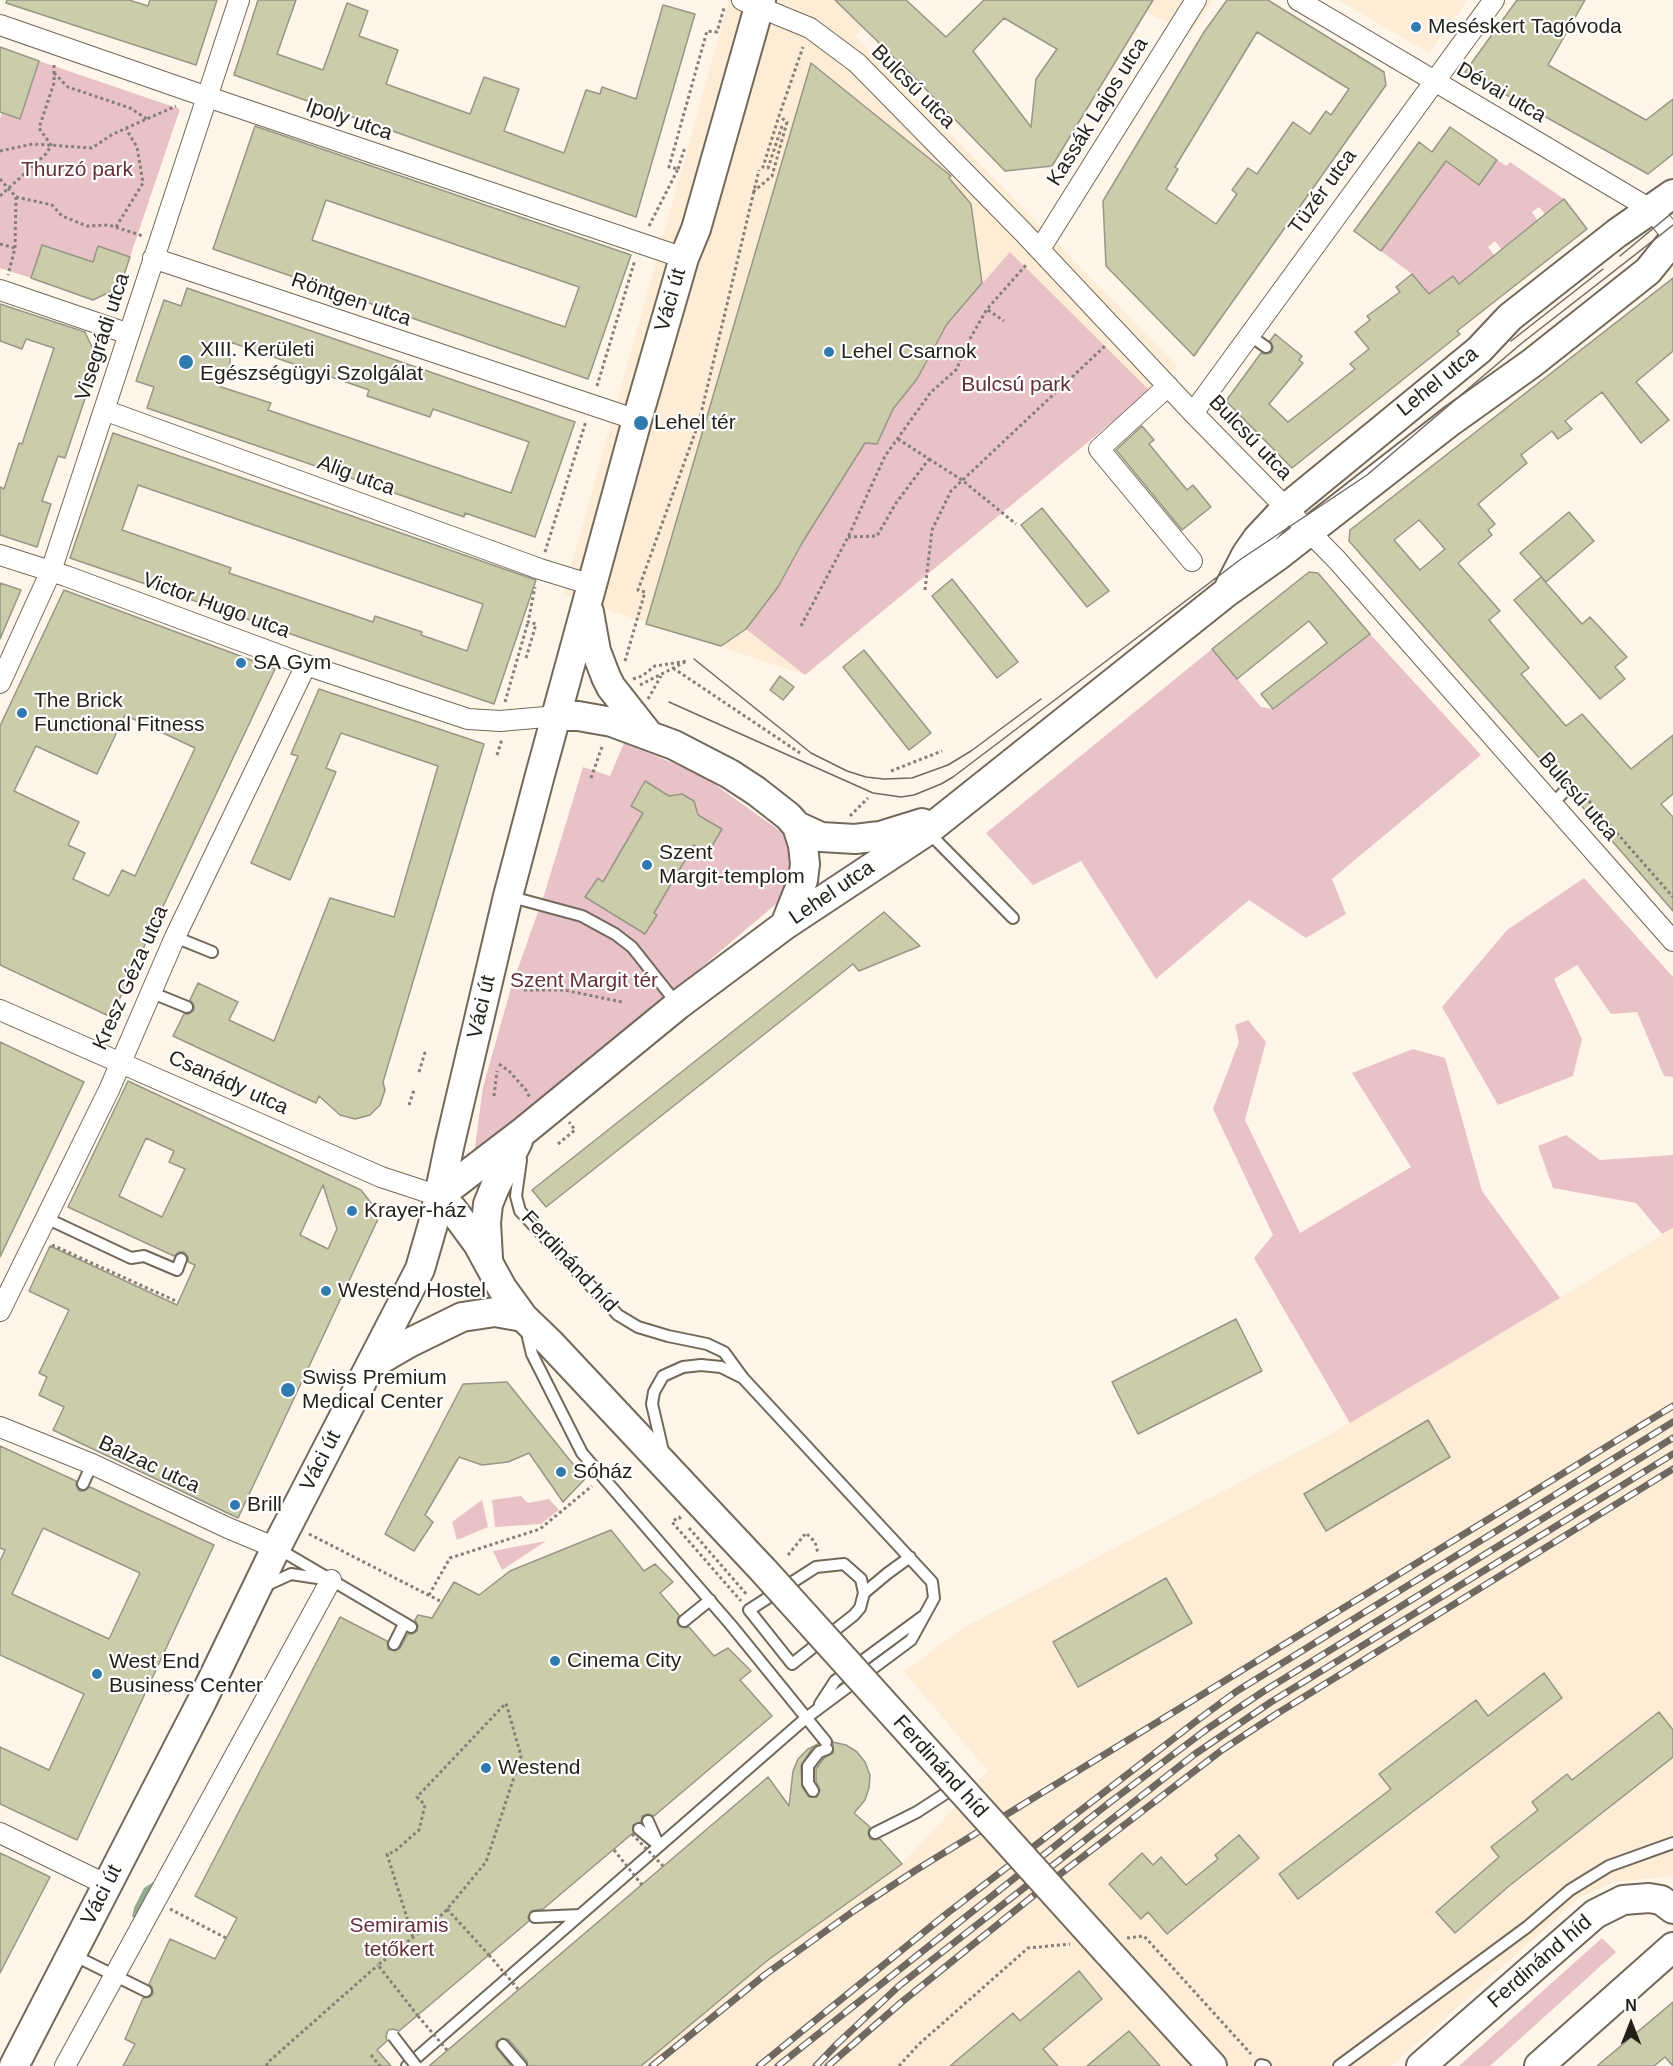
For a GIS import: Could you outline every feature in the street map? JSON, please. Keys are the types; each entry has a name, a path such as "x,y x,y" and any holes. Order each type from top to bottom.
{"main road":[{"name":"Váci út","path":"14,2066 202,1701 282,1536 420,1269 428,1248 450,1143 508,896 637,420 684,258 696,228 753,2"},
{"name":"Lehel utca","path":"1227,592 1257,539 1285,509 1479,350 1510,318 1617,234 1663,202"},
{"name":"Lehel utca","path":"439,1196 532,1124 678,1005 785,925 927,831 1227,592 1308,533 1451,421 1532,363 1648,271 1673,238"},
{"name":"Váci út","path":"590,594 596,651 606,677 617,695 648,734"},
{"path":"557,716 597,719 648,734 698,756 756,791 797,826 821,837 839,839 880,836 908,829 957,808"},
{"path":"785,925 803,880 805,864 803,845 797,826"},
{"name":"Ferdinánd híd","path":"489,1262 486,1223 488,1204 495,1187 532,1124"},
{"name":"Ferdinánd híd","path":"439,1196 467,1228 489,1262 502,1288 523,1317 764,1571 1212,2066"},
{"path":"370,1365 462,1317 495,1312 523,1317"},
{"name":"Ferdinánd híd","path":"1421,2066 1595,1914 1623,1900 1649,1898 1661,1900 1673,1910"},
{"path":"1539,2066 1673,1947"}],"street":[{"name":"Visegrádi utca","path":"0,683 51,571 238,0"},
{"name":"Kassák Lajos utca","path":"1040,249 1196,0"},
{"name":"Dévai utca","path":"1298,0 1433,81 1663,202 1673,238"},
{"name":"Tüzér utca","path":"1193,413 1494,0"},
{"name":"Bulcsú utca","path":"753,2 810,28 857,63 1040,249 1193,413 1336,560 1673,941"},
{"name":"Ipoly utca","path":"0,24 207,97 684,258"},
{"name":"Röntgen utca","path":"156,250 637,420"},
{"path":"2,291 129,334"},
{"path":"1168,386 1099,449 1192,561"},
{"name":"Alig utca","path":"104,411 540,568 590,594"},
{"name":"Victor Hugo utca","path":"0,555 51,571 306,665 501,729 557,716"},
{"name":"Kresz Géza utca","path":"0,1311 121,1062 175,938 306,665"},
{"name":"Csanády utca","path":"0,1010 381,1177 439,1196"},
{"name":"Balzac utca","path":"0,1427 92,1464 131,1475 228,1528 282,1536"},
{"path":"65,2066 331,1580"},
{"path":"0,1833 107,1885"}],"lane":[{"path":"1249,335 1266,347"},
{"path":"1551,804 1569,785"},
{"path":"927,831 1013,918"},
{"path":"508,896 582,916 615,934 632,947 678,1005"},
{"path":"175,938 212,952"},
{"path":"150,992 187,1007"},
{"name":"Ferdinánd híd","path":"532,1124 516,1184 520,1211 618,1315 638,1327 707,1344 724,1352 743,1378 932,1582 934,1598 924,1615 835,1681 817,1709 806,1718"},
{"path":"46,1218 130,1258 144,1256 177,1270 181,1259"},
{"path":"150,1258 154,1248"},
{"name":"Ferdinánd híd","path":"523,1317 532,1354 582,1453 710,1600 826,1746 808,1766 807,1774 813,1791"},
{"path":"667,1469 652,1404 654,1392 663,1376 683,1367 701,1365 721,1367 743,1378"},
{"path":"83,1484 92,1464"},
{"path":"282,1536 331,1580 407,1625 393,1644"},
{"path":"864,1593 910,1557"},
{"path":"844,1564 861,1579 864,1593 860,1608 792,1664 752,1607 816,1567 844,1564"},
{"path":"861,1579 888,1573"},
{"path":"255,1591 291,1574 331,1580"},
{"path":"684,1622 710,1600"},
{"path":"407,2066 806,1718"},
{"path":"875,1833 916,1812 957,1786"},
{"path":"648,1821 659,1846"},
{"path":"636,1831 659,1846"},
{"path":"1339,2066 1527,1927 1570,1890 1609,1866 1673,1843"},
{"path":"534,1917 580,1915"},
{"path":"71,1954 146,1991"},
{"path":"393,2036 416,2066"},
{"path":"503,2045 521,2066"}],"path":[{"path":"678,169 669,167 707,31 717,32 726,0"},
{"path":"782,126 768,168 763,167 778,116 810,28"},
{"path":"51,146 39,128 54,83 53,65 61,46"},
{"path":"54,73 68,87 130,108 147,119"},
{"path":"0,151 33,144 92,148 113,134 183,103 187,90"},
{"path":"752,193 772,176 787,122 778,116"},
{"path":"116,227 142,183 137,147 126,128"},
{"path":"0,196 47,153 51,146"},
{"path":"497,755 512,673 528,622 540,568 640,244 678,169 685,147"},
{"path":"624,670 645,592 638,590 699,422 759,170"},
{"path":"0,179 16,197 52,205 62,216 87,226 116,227 156,250"},
{"path":"2,291 15,248 16,197"},
{"path":"0,244 15,248"},
{"path":"801,626 848,537 885,456 931,392 957,369 963,351 987,309 1040,249"},
{"path":"987,309 1004,321"},
{"path":"925,590 932,530 951,491 1118,333"},
{"path":"898,439 962,480 1016,524"},
{"path":"848,537 877,536 896,502 929,459"},
{"path":"526,658 536,624 528,622"},
{"path":"629,679 637,679 655,666 688,661 636,688"},
{"path":"673,668 800,753"},
{"path":"645,705 662,674"},
{"path":"591,778 605,739"},
{"path":"891,771 942,751"},
{"path":"1525,774 1548,754 1569,785"},
{"path":"1579,790 1673,897"},
{"path":"847,818 868,798"},
{"path":"524,990 564,990 622,1002"},
{"path":"419,1071 426,1049"},
{"path":"499,1064 509,1071 526,1090 532,1124"},
{"path":"494,1096 497,1071"},
{"path":"409,1105 414,1090"},
{"path":"558,1144 574,1130"},
{"path":"36,1238 178,1302"},
{"path":"308,1372 321,1378"},
{"path":"429,1595 450,1558 540,1529 594,1484"},
{"path":"679,1517 752,1607 672,1522 679,1517"},
{"path":"788,1555 806,1533 819,1550 816,1567"},
{"path":"282,1536 442,1602"},
{"path":"267,2066 267,2062 378,1965 413,1937 447,1909 486,1862 521,1756 506,1703 417,1797 425,1805 419,1830 393,1852 387,1854 413,1937"},
{"path":"636,1831 663,1866"},
{"path":"614,1850 642,1885"},
{"path":"155,1901 226,1938"},
{"path":"447,1909 518,1989"},
{"path":"1120,1938 1144,1936 1263,2065"},
{"path":"898,2066 918,2044 1028,1948 1074,1943"},
{"path":"378,1965 447,2050"},
{"path":"371,2055 380,2066"}],"shaded area":[{"path":"729,0 891,0 855,36 1177,366 1150,391 805,675 563,595"},
{"path":"1125,0 1213,0 1191,33"},
{"name":"Meséskert Tagóvoda","path":"1338,0 1468,0 1429,53"},
{"path":"1673,1228 1673,1876 1615,1882 1580,1897 1392,2066 641,2066 768,1960 902,1864 988,1771 904,1672 961,1629 1322,1439"},
{"path":"158,1879 139,1919 132,1917 144,1888"}],"green space":[{"name":"Thurzó park","path":"39,61 180,109 130,257 98,246 93,262 43,245 31,278 0,268 0,118 2,112 20,118"},
{"path":"1497,160 1507,166 1510,162 1564,199 1545,214 1539,207 1532,212 1538,221 1502,250 1495,241 1488,247 1495,256 1459,284 1453,276 1447,281 1435,302 1412,274 1381,251 1446,161 1479,185"},
{"name":"Bulcsú park","path":"1010,252 1150,391 805,675 746,629 865,443 877,444 893,409 917,379 947,324"},
{"path":"1370,634 1481,755 1332,879 1346,914 1306,938 1249,900 1156,979 1081,861 1033,885 986,833 1212,649 1261,707 1273,709"},
{"name":"Szent Margit tér","path":"624,743 700,774 790,838 802,865 789,893 481,1154 474,1154 483,1087 511,988 545,892 583,767 610,776"},
{"path":"1584,878 1673,977 1673,1077 1664,1076 1637,1012 1611,1014 1577,965 1554,979 1582,1039 1573,1076 1498,1105 1442,1007 1507,930"},
{"path":"1248,1020 1266,1042 1245,1120 1300,1233 1411,1167 1352,1073 1413,1049 1445,1058 1482,1191 1560,1298 1350,1423 1254,1258 1273,1235 1213,1109 1239,1042 1235,1025"},
{"path":"1566,1135 1600,1160 1673,1155 1673,1228 1662,1234 1636,1203 1553,1188 1538,1146"},
{"path":"521,1496 528,1503 549,1499 559,1510 541,1524 495,1527 492,1500"},
{"path":"482,1500 488,1527 457,1540 452,1522"},
{"path":"546,1541 502,1570 493,1551"},
{"path":"1602,1938 1616,1952 1490,2066 1459,2066"}],"building":[{"path":"7,0 129,0 148,6 150,0 217,0 196,65 6,3"},
{"path":"258,0 296,0 277,54 323,70 347,3 368,11 359,36 398,50 386,84 470,114 484,77 519,89 504,131 564,153 586,90 600,94 602,87 636,99 663,5 695,14 636,217 234,75"},
{"path":"835,0 906,0 946,37 984,0 1153,0 1052,166 1005,171","holes":["1004,18 1057,49 1036,79 1031,127 973,51"]},
{"path":"1227,0 1268,0 1384,72 1386,85 1194,356 1106,266 1103,201 1204,32","holes":["1257,32 1349,89 1331,115 1326,111 1310,134 1293,122 1257,174 1248,168 1232,190 1237,194 1216,224 1166,189 1178,169 1175,167"]},
{"path":"1517,0 1585,0 1548,65 1646,120 1673,99 1673,154 1648,174 1465,72"},
{"path":"0,47 39,61 20,119 0,112"},
{"name":"Lehel Csarnok","path":"811,63 951,176 949,178 971,204 982,283 947,324 917,379 893,409 877,444 865,443 802,543 778,587 746,629 721,646 646,624"},
{"path":"255,126 631,255 588,379 213,249","holes":["326,200 579,287 565,327 312,240"]},
{"path":"1450,127 1497,160 1479,185 1446,161 1381,251 1354,231 1419,142 1432,152"},
{"path":"1564,199 1587,229 1457,331 1460,334 1292,468 1226,401 1261,353 1272,352 1273,347 1270,341 1275,334 1302,356 1299,360 1303,363 1269,404 1288,422 1355,369 1350,364 1369,349 1355,332 1370,320 1367,316 1400,292 1396,287 1412,274 1429,294 1453,276 1459,284"},
{"path":"42,245 93,262 98,246 130,257 120,287 93,300 31,278"},
{"path":"1673,278 1673,351 1636,382 1669,420 1641,443 1602,392 1565,421 1572,429 1558,439 1552,431 1521,455 1527,463 1478,504 1495,524 1488,530 1492,535 1458,563 1500,611 1489,620 1529,668 1521,674 1566,726 1582,714 1631,769 1673,735 1673,794 1661,804 1673,817 1673,911 1572,795 1573,784 1568,782 1562,784 1349,541 1350,530","holes":["1419,520 1445,549 1420,570 1394,540"]},
{"path":"187,288 575,422 535,537 465,513 464,517 147,408 154,387 136,381 164,300 181,306","holes":["230,342 369,390 367,396 430,417 433,409 529,442 511,493 268,410 271,403 221,387 230,366"]},
{"path":"0,304 85,332 98,360 65,458 58,456 42,501 51,504 37,547 0,535 0,487 4,489 19,443 22,444 54,348 26,339 22,349 0,341"},
{"path":"1142,426 1154,440 1149,444 1187,490 1193,485 1211,507 1182,530 1116,450"},
{"path":"113,433 536,580 494,704 70,558","holes":["138,485 483,604 467,651 375,616 373,622 229,573 231,568 122,530"]},
{"path":"1042,508 1109,591 1087,607 1021,525"},
{"path":"1569,512 1594,541 1546,582 1520,553"},
{"path":"1309,572 1318,573 1370,634 1273,709 1261,694 1327,643 1309,621 1237,679 1212,649"},
{"path":"1541,577 1582,624 1590,617 1627,657 1615,667 1625,679 1600,699 1514,600"},
{"path":"952,579 1018,662 997,678 932,596"},
{"path":"0,583 21,590 0,639"},
{"path":"64,590 275,669 111,1017 0,965 0,726","holes":["125,715 195,748 135,876 122,870 109,896 73,879 85,853 68,845 79,822 14,791 36,746 97,774"]},
{"path":"864,650 931,733 909,750 843,667"},
{"path":"780,676 794,687 783,700 770,690"},
{"path":"319,689 484,744 383,1082 385,1090 380,1105 370,1115 355,1119 340,1115 319,1096 316,1103 173,1036 184,1014 189,1014 194,1010 194,1005 190,1000 198,983 238,1002 229,1020 274,1041 330,898 394,917 438,766 341,733 326,768 336,772 290,880 251,863 298,756 291,754"},
{"name":"Szent Margit-templom","path":"645,781 669,796 682,794 694,801 698,815 722,829 708,853 694,845 654,913 657,915 645,934 585,897 598,878 603,882 643,813 631,806"},
{"path":"884,912 920,946 859,971 853,964 546,1207 532,1190"},
{"path":"0,1042 84,1082 0,1257"},
{"path":"128,1081 361,1190 372,1204 378,1219 238,1518 53,1430 64,1407 39,1395 47,1377 39,1373 69,1310 29,1291 50,1246 177,1305 195,1265 188,1262 188,1257 184,1252 179,1252 174,1256 68,1207","holes":["146,1138 174,1151 169,1162 185,1169 162,1217 119,1196","323,1185 337,1229 328,1249 300,1235"]},
{"path":"1236,1319 1262,1371 1138,1434 1112,1382"},
{"name":"Sóház","path":"507,1382 585,1479 563,1502 529,1453 508,1462 482,1465 459,1457 425,1515 433,1522 414,1551 385,1534 463,1384"},
{"path":"1428,1420 1450,1457 1326,1531 1304,1494"},
{"name":"West End Business Center","path":"0,1446 76,1481 79,1491 90,1487 214,1545 77,1840 0,1804 0,1747 49,1770 84,1694 0,1655 0,1561 5,1550 0,1548","holes":["43,1528 140,1573 109,1639 12,1594"]},
{"name":"Westend","path":"611,1530 644,1571 655,1564 673,1582 660,1593 679,1615 677,1622 679,1626 689,1627 714,1656 728,1648 751,1671 740,1680 772,1716 654,1816 648,1814 642,1816 641,1822 633,1825 633,1833 543,1909 531,1911 529,1921 399,2031 388,2030 387,2041 377,2050 391,2066 123,2066 135,2044 125,2039 143,1998 153,1994 149,1984 170,1939 215,1959 237,1918 195,1896 340,1617 387,1641 388,1649 395,1651 400,1648 408,1634 417,1631 418,1626 415,1620 418,1615 432,1618 454,1582 479,1595 510,1571"},
{"path":"1166,1578 1192,1623 1078,1687 1053,1642"},
{"path":"1544,1673 1562,1698 1298,1899 1279,1874 1391,1789 1379,1774 1476,1700 1488,1716"},
{"path":"1659,1712 1673,1730 1673,1757 1509,1886 1455,1933 1436,1912 1499,1857 1491,1847 1538,1810 1532,1802 1567,1774 1572,1780"},
{"path":"833,1742 846,1745 857,1752 865,1762 870,1775 869,1788 865,1800 854,1813 870,1827 868,1833 870,1839 880,1839 902,1864 768,1960 641,2066 528,2066 527,2061 509,2040 502,2038 496,2042 496,2047 511,2066 429,2066 768,1777 789,1806 793,1771 798,1759 808,1749 818,1744 813,1747 801,1766 802,1787 809,1797 817,1797 820,1790 816,1781 816,1769 824,1758 833,1753"},
{"path":"1239,1835 1259,1858 1167,1934 1148,1912 1141,1919 1109,1884 1142,1853 1153,1865 1161,1857 1186,1885 1218,1859 1215,1855"},
{"path":"0,1853 50,1877 0,1973"},
{"path":"1079,1971 1102,1999 1043,2049 1058,2066 950,2066 1013,2013 1020,2021"},
{"path":"1673,2002 1673,2066 1665,2057 1654,2066 1597,2066"},
{"path":"1129,2031 1160,2066 1087,2066"}],"tram line":[{"path":"1620,256 1673,212"},
{"path":"669,702 873,793 901,797 914,795 941,784 1241,559 1367,475 1522,343 1673,225"},
{"path":"1511,341 1603,269"},
{"path":"694,659 811,753 847,771 866,777 912,778 948,765 971,751 1041,699"}],"railway":[{"path":"652,2066 766,1974 855,1910 916,1870 1673,1406"},
{"path":"759,2066 945,1915 1237,1691 1673,1422"},
{"path":"778,2066 1109,1803 1207,1729 1264,1691 1673,1438"},
{"path":"816,2066 900,1985 1195,1754 1271,1702 1673,1454"},
{"path":"828,2066 903,2001 1059,1875 1222,1750 1673,1469"}],"place":[{"name":"Meséskert Tagóvoda","path":"1416,27"},
{"name":"Lehel Csarnok","path":"829,352"},
{"name":"XIII. Kerületi Egészségügyi Szolgálat","path":"186,362"},
{"name":"Lehel tér","path":"641,423"},
{"name":"SA Gym","path":"241,663"},
{"name":"The Brick Functional Fitness","path":"22,713"},
{"name":"Szent Margit-templom","path":"647,865"},
{"name":"Krayer-ház","path":"352,1211"},
{"name":"Westend Hostel","path":"326,1291"},
{"name":"Swiss Premium Medical Center","path":"288,1390"},
{"name":"Sóház","path":"561,1472"},
{"name":"Brill","path":"235,1505"},
{"name":"Cinema City","path":"555,1661"},
{"name":"West End Business Center","path":"97,1674"},
{"name":"Westend","path":"486,1768"}],"park label":[{"name":"Semiramis tetőkert","path":"399,1938"}]}
